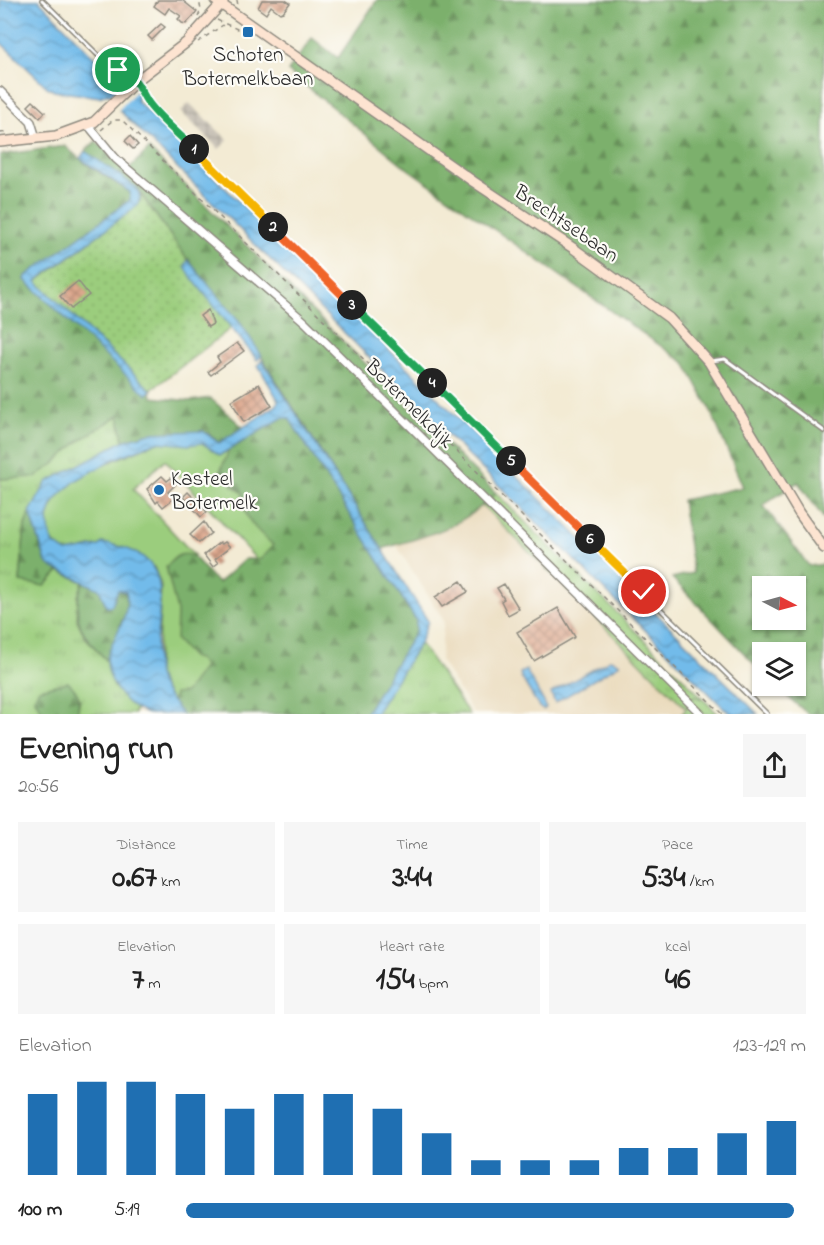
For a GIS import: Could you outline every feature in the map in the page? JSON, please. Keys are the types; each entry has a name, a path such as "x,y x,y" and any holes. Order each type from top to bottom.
{"main road":[{"path":"0,142 65,134 88,125 134,83 187,42 220,2"},
{"name":"Brechtsebaan","path":"220,2 669,318 709,362 822,543"}],"street":[{"path":"0,91 31,122 36,138"},
{"name":"Botermelkdijk","path":"88,125 125,166 305,322 699,713"}],"lane":[{"path":"42,0 106,63 134,83 159,115 767,714"},
{"path":"709,362 725,359 824,431"}],"path":[{"path":"199,0 201,10"},
{"path":"227,25 230,21"},
{"path":"224,25 234,27"},
{"path":"88,125 99,131 113,120 122,120 722,714"}],"shaded area":[{"path":"189,103 228,140 219,149 181,112"},
{"path":"483,506 687,709 682,714 474,714 440,660 444,621 390,535 450,528"}],"green space":[{"path":"377,0 824,0 824,519 798,482 763,505 809,566 824,564 824,714 808,714 787,696 806,696 806,642 752,642 752,662 672,578 693,573 682,500 743,487 709,407 685,363 408,169 288,71 312,38 338,58"},
{"path":"96,141 126,171 149,149 496,493 457,523 429,535 382,549 241,324 188,260 136,187 85,151"},
{"path":"65,146 86,164 130,192 131,200 26,276 25,280 147,394 151,391 152,397 191,401 210,398 244,428 219,443 208,433 150,433 123,441 119,415 79,441 54,464 35,477 0,479 0,155"},
{"path":"141,195 188,260 185,266 231,328 151,390 36,282 132,210"},
{"path":"119,415 123,441 47,482 25,525 20,581 45,586 59,571 83,582 78,596 77,620 85,637 107,661 114,687 136,708 134,714 77,714 80,699 35,698 44,714 0,714 0,479 13,478 54,464 79,441"},
{"path":"282,418 289,418 416,620 416,631 365,714 182,714 172,703 192,657 176,640 177,611 166,567 175,558 188,554 194,557 218,583 245,559 261,559 272,545 247,516 243,493 220,471 229,450"},
{"path":"157,442 202,443 220,455 229,450 220,471 233,486 243,493 247,516 273,545 261,559 256,559 165,460 133,489 195,556 185,554 178,556 166,567 177,611 176,640 192,657 200,660 204,667 185,693 174,694 172,703 157,672 161,585 154,567 104,547 62,550 52,540 48,527 50,511 59,496 72,484 107,464"},
{"path":"496,493 704,700 695,696 687,709 483,506"},
{"path":"30,512 46,562 59,571 45,586 20,582 25,525"},
{"path":"83,582 99,589 107,607 112,605 118,590 126,592 127,611 107,661 80,626 77,607"},
{"path":"420,643 469,714 375,714"},
{"path":"68,682 78,696 77,714 44,714 34,698 39,689"},
{"path":"695,696 704,700 718,714 682,714"}],"water":[{"path":"0,0 39,0 116,80 124,79 137,93 137,101 758,714 730,714 118,109 121,106 108,93 100,97 54,91 47,87 0,42"},
{"path":"85,151 136,187 140,197 139,202 132,210 36,281 151,390 147,395 25,280 26,276 130,200 130,192 80,158"},
{"path":"188,260 241,324 262,356 257,360 191,277 185,266"},
{"path":"262,360 428,621 420,643 375,714 365,714 416,631 416,620 289,418 282,418 220,455 202,443 189,445 157,442 112,460 75,481 52,505 48,518 50,535 54,544 67,552 99,546 102,543 130,550 148,561 157,576 160,593 156,654 158,675 165,691 182,714 141,712 118,692 107,663 108,654 124,616 126,592 118,590 112,605 107,607 99,589 46,562 30,512 47,482 123,441 150,433 203,431 219,443 277,405 278,400 258,365"},
{"path":"611,659 620,664 555,703 551,693"},
{"path":"526,670 545,704 546,708 543,710 521,677 520,673"}],"pier":[{"path":"126,79 137,90 117,112 117,106 109,98"}],"building":[{"path":"158,0 182,0 197,12 186,24 182,23 178,19 181,16 169,8 165,14 154,6"},
{"path":"262,0 285,0 290,3 283,12 280,13 271,6 266,14 258,8"},
{"path":"161,24 165,27 152,40 148,36"},
{"path":"33,101 45,112 40,118 28,106"},
{"path":"130,136 138,145 133,149 125,141"},
{"path":"78,281 89,295 71,309 60,296"},
{"path":"208,310 213,324 208,327 200,316"},
{"path":"237,343 244,351 211,375 208,372 220,362 217,357"},
{"path":"259,384 272,406 244,422 231,401"},
{"name":"Kasteel Botermelk","path":"162,476 167,481 171,478 176,484 168,492 174,498 163,507 158,501 156,503 147,489"},
{"path":"188,492 207,512 201,517 183,497"},
{"path":"204,522 211,533 199,543 190,535"},
{"path":"220,542 222,544 225,542 230,547 215,559 218,563 213,567 204,555"},
{"path":"461,581 468,592 442,607 435,597"},
{"path":"504,584 519,609 508,615 501,601 504,599 497,588"},
{"path":"558,608 575,637 534,661 517,632"}],"place":[{"name":"Schoten Botermelkbaan","path":"248,32"},
{"name":"Kasteel Botermelk","path":"159,490"}],"route":[{"path":"118,70 129,75 141,87 148,103 159,115 644,592"}]}
